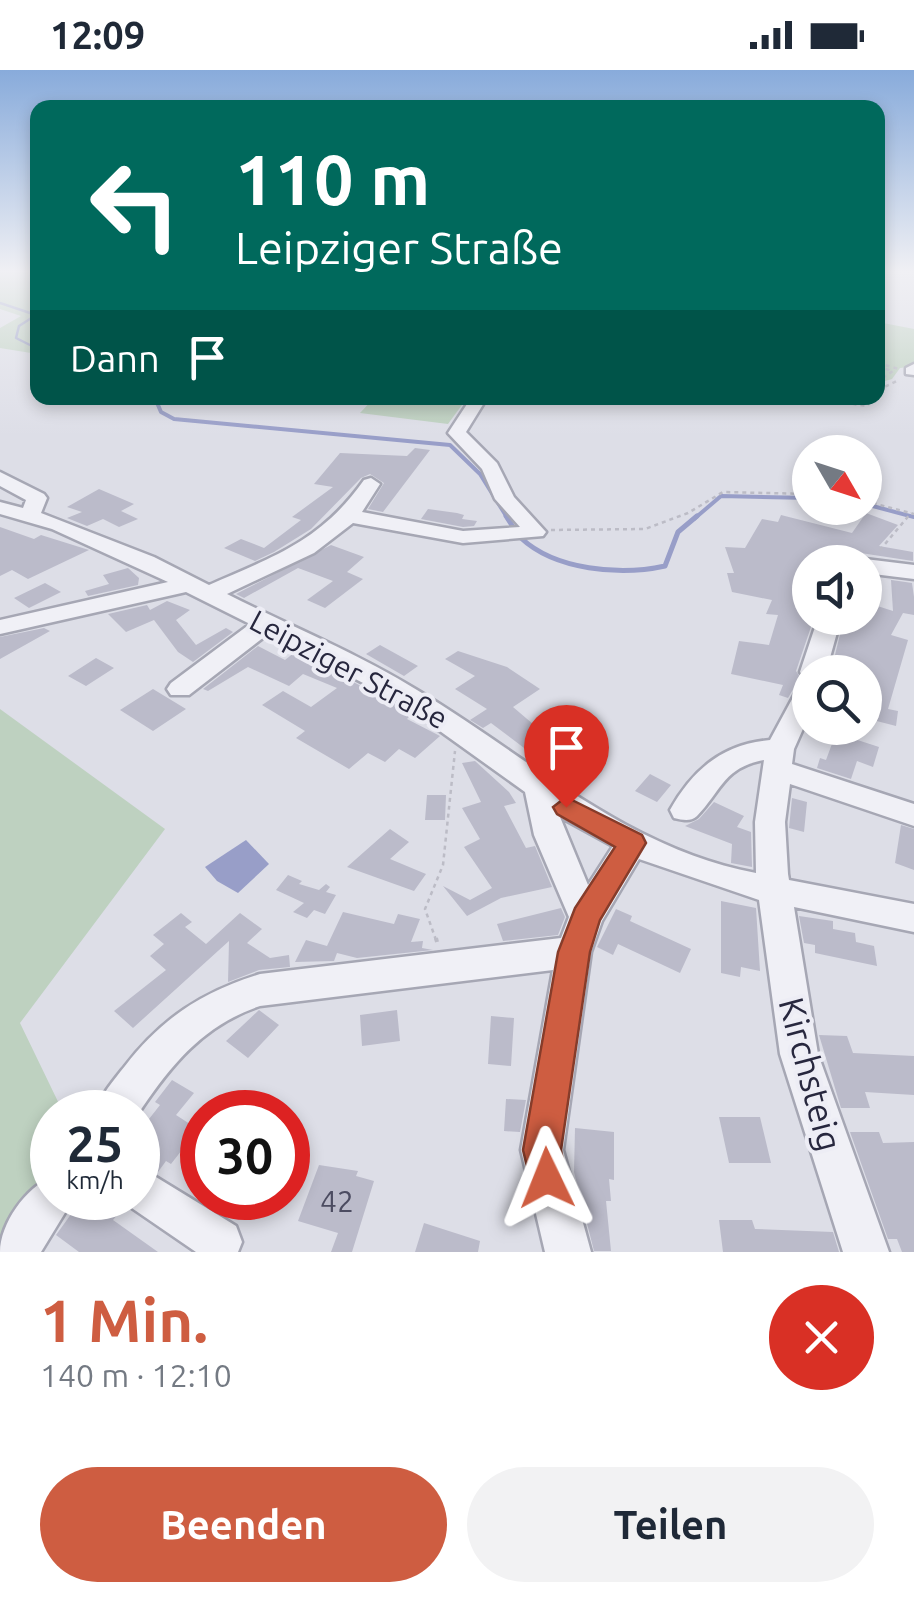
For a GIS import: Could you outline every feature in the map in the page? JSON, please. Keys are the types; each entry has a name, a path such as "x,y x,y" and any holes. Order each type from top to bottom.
{"street":[{"path":"475,405 457,433 490,468 505,498 536,532"},
{"path":"0,478 37,498 30,516"},
{"path":"0,628 244,574 308,549 349,516 371,484"},
{"name":"Leipziger Straße","path":"0,508 96,540 195,584 407,696 466,733 539,789 632,843 699,870 774,891 914,918"},
{"path":"349,516 464,537 536,532"},
{"path":"882,568 914,572"},
{"path":"180,690 266,624"},
{"name":"Kirchsteig","path":"792,726 778,759 770,822 774,891 798,1054 866,1252"},
{"path":"685,810 712,770 742,754 778,759 914,815"},
{"path":"539,789 549,836 580,934"},
{"path":"568,1252 542,1150 580,934 632,843"},
{"path":"132,1090 171,1038 194,1016 230,998 260,990 458,964 580,934"},
{"path":"160,1201 220,1242"},
{"path":"14,1252 38,1220"}],"path":[{"path":"885,366 912,370"},
{"path":"885,386 912,370"},
{"path":"536,532 645,528 688,513 723,492 792,494"},
{"path":"882,506 911,515 882,546"},
{"path":"458,964 437,944 425,909 443,865 455,751 466,733"}],"green space":[{"path":"30,326 30,353 0,348 0,328"},
{"path":"885,326 914,329 914,366 900,368 892,379 885,381"},
{"path":"367,405 462,405 448,424 360,413"},
{"path":"0,709 165,829 20,1023 52,1090 30,1090 30,1198 0,1241"}],"water":[{"path":"246,840 269,864 238,893 217,881 205,867"}],"building":[{"path":"415,448 430,450 383,512 368,509 384,483 370,474 361,478 311,529 274,552 255,561 224,548 241,539 264,548 301,520 292,517 333,487 314,484 340,453 407,456"},
{"path":"99,489 134,504 121,511 138,519 119,527 103,519 87,526 67,518 82,512 67,507"},
{"path":"428,509 457,513 464,515 462,519 477,521 474,526 463,527 421,519"},
{"path":"781,515 792,518 792,525 820,525 852,533 858,525 882,525 882,519 898,525 880,545 792,545 792,635 808,635 801,655 792,655 792,691 788,698 779,695 783,685 731,674 739,641 769,645 778,615 766,614 772,600 732,592 727,573 734,573 725,547 745,548 762,519 778,522"},
{"path":"0,527 34,539 41,535 89,550 28,579 12,570 0,576"},
{"path":"331,545 364,557 347,572 363,579 325,608 307,600 333,581 298,568 244,598 236,594"},
{"path":"882,547 913,552 913,561 882,556"},
{"path":"128,568 139,578 138,585 88,596 85,591 109,584 103,575"},
{"path":"885,579 912,583 914,597 914,615 903,613 891,635 908,640 888,709 898,711 896,726 882,722 882,655 835,655 840,635 882,635 882,607 893,611 891,580"},
{"path":"45,583 61,592 29,608 14,598"},
{"path":"167,601 190,610 176,620 196,645 226,628 233,632 193,662 178,652 154,620 126,632 108,614 147,605 150,610"},
{"path":"44,628 50,631 0,659 0,637"},
{"path":"380,645 418,666 404,676 366,654"},
{"path":"258,646 285,660 295,652 396,704 411,715 407,719 440,736 415,758 399,749 385,762 368,753 349,769 296,738 305,731 262,705 283,691 311,707 337,688 303,674 289,686 248,667 208,691 203,689"},
{"path":"458,651 507,667 540,689 513,707 553,741 532,754 491,723 483,728 470,720 487,709 455,689 475,676 445,659"},
{"path":"96,658 114,668 86,686 68,676"},
{"path":"153,689 186,709 153,731 120,710"},
{"path":"832,745 879,747 873,767 857,761 851,779 817,768 820,758 826,760"},
{"path":"475,761 516,803 504,806 526,848 535,846 552,887 501,898 467,916 443,886 470,900 492,888 464,847 480,839 462,808 481,802 462,763"},
{"path":"650,774 671,785 657,802 635,791"},
{"path":"427,795 446,795 445,820 425,820"},
{"path":"792,798 807,802 804,832 789,828"},
{"path":"714,802 744,816 737,827 751,832 752,867 731,863 732,844 685,826 699,819"},
{"path":"901,825 914,829 914,870 895,863"},
{"path":"390,829 409,842 390,859 426,874 414,891 347,867"},
{"path":"288,875 302,881 299,884 319,890 326,884 330,887 326,892 336,895 325,914 314,910 307,918 293,912 304,903 276,890"},
{"path":"721,901 756,908 760,971 741,967 740,977 721,973"},
{"path":"561,908 565,917 558,935 503,941 497,924"},
{"path":"616,909 632,916 630,921 691,949 680,973 618,944 613,955 597,947"},
{"path":"343,912 394,924 398,914 420,919 411,942 423,941 422,948 433,950 357,958 337,953 334,961 295,962 306,940 327,946"},
{"path":"181,913 192,922 185,927 206,944 240,913 262,929 247,943 270,958 289,955 290,967 259,970 228,982 229,941 133,1028 114,1011 166,970 150,956 164,944 153,935"},
{"path":"799,916 833,921 833,929 855,933 856,942 874,946 877,966 815,953 815,945 804,943"},
{"path":"259,1010 279,1025 248,1058 226,1041"},
{"path":"397,1010 400,1041 362,1046 360,1015"},
{"path":"491,1016 514,1018 511,1066 488,1064"},
{"path":"819,1035 847,1036 853,1053 914,1056 914,1095 865,1092 870,1108 841,1108"},
{"path":"172,1080 189,1090 180,1090 180,1110 176,1115 180,1118 180,1152 171,1164 166,1161 160,1169 160,1105 160,1096"},
{"path":"506,1099 526,1100 520,1132 504,1131"},
{"path":"719,1117 760,1117 771,1163 729,1163"},
{"path":"575,1128 614,1132 614,1180 609,1179 611,1201 606,1201 611,1251 594,1251 574,1172"},
{"path":"850,1132 879,1132 883,1143 914,1142 914,1252 902,1252 897,1239 888,1239"},
{"path":"319,1165 358,1171 356,1176 374,1181 352,1252 331,1252 338,1233 298,1221 310,1220 310,1189"},
{"path":"67,1220 113,1220 158,1252 79,1252 56,1235"},
{"path":"719,1220 752,1220 755,1229 833,1232 839,1252 723,1252"},
{"path":"424,1223 480,1241 478,1252 415,1252"}],"waterway":[{"path":"19,326 16,338 30,345"},
{"path":"158,405 161,412 174,419 450,445 480,474 508,519"},
{"path":"694,519 721,496 792,498"},
{"path":"882,509 914,517"},
{"path":"506,516 515,530"},
{"path":"521,538 535,549 570,564 609,570 647,569 665,566 678,532 697,516"}],"route":[{"path":"547,1178 542,1150 574,952 586,916 632,843 566,807"}]}
